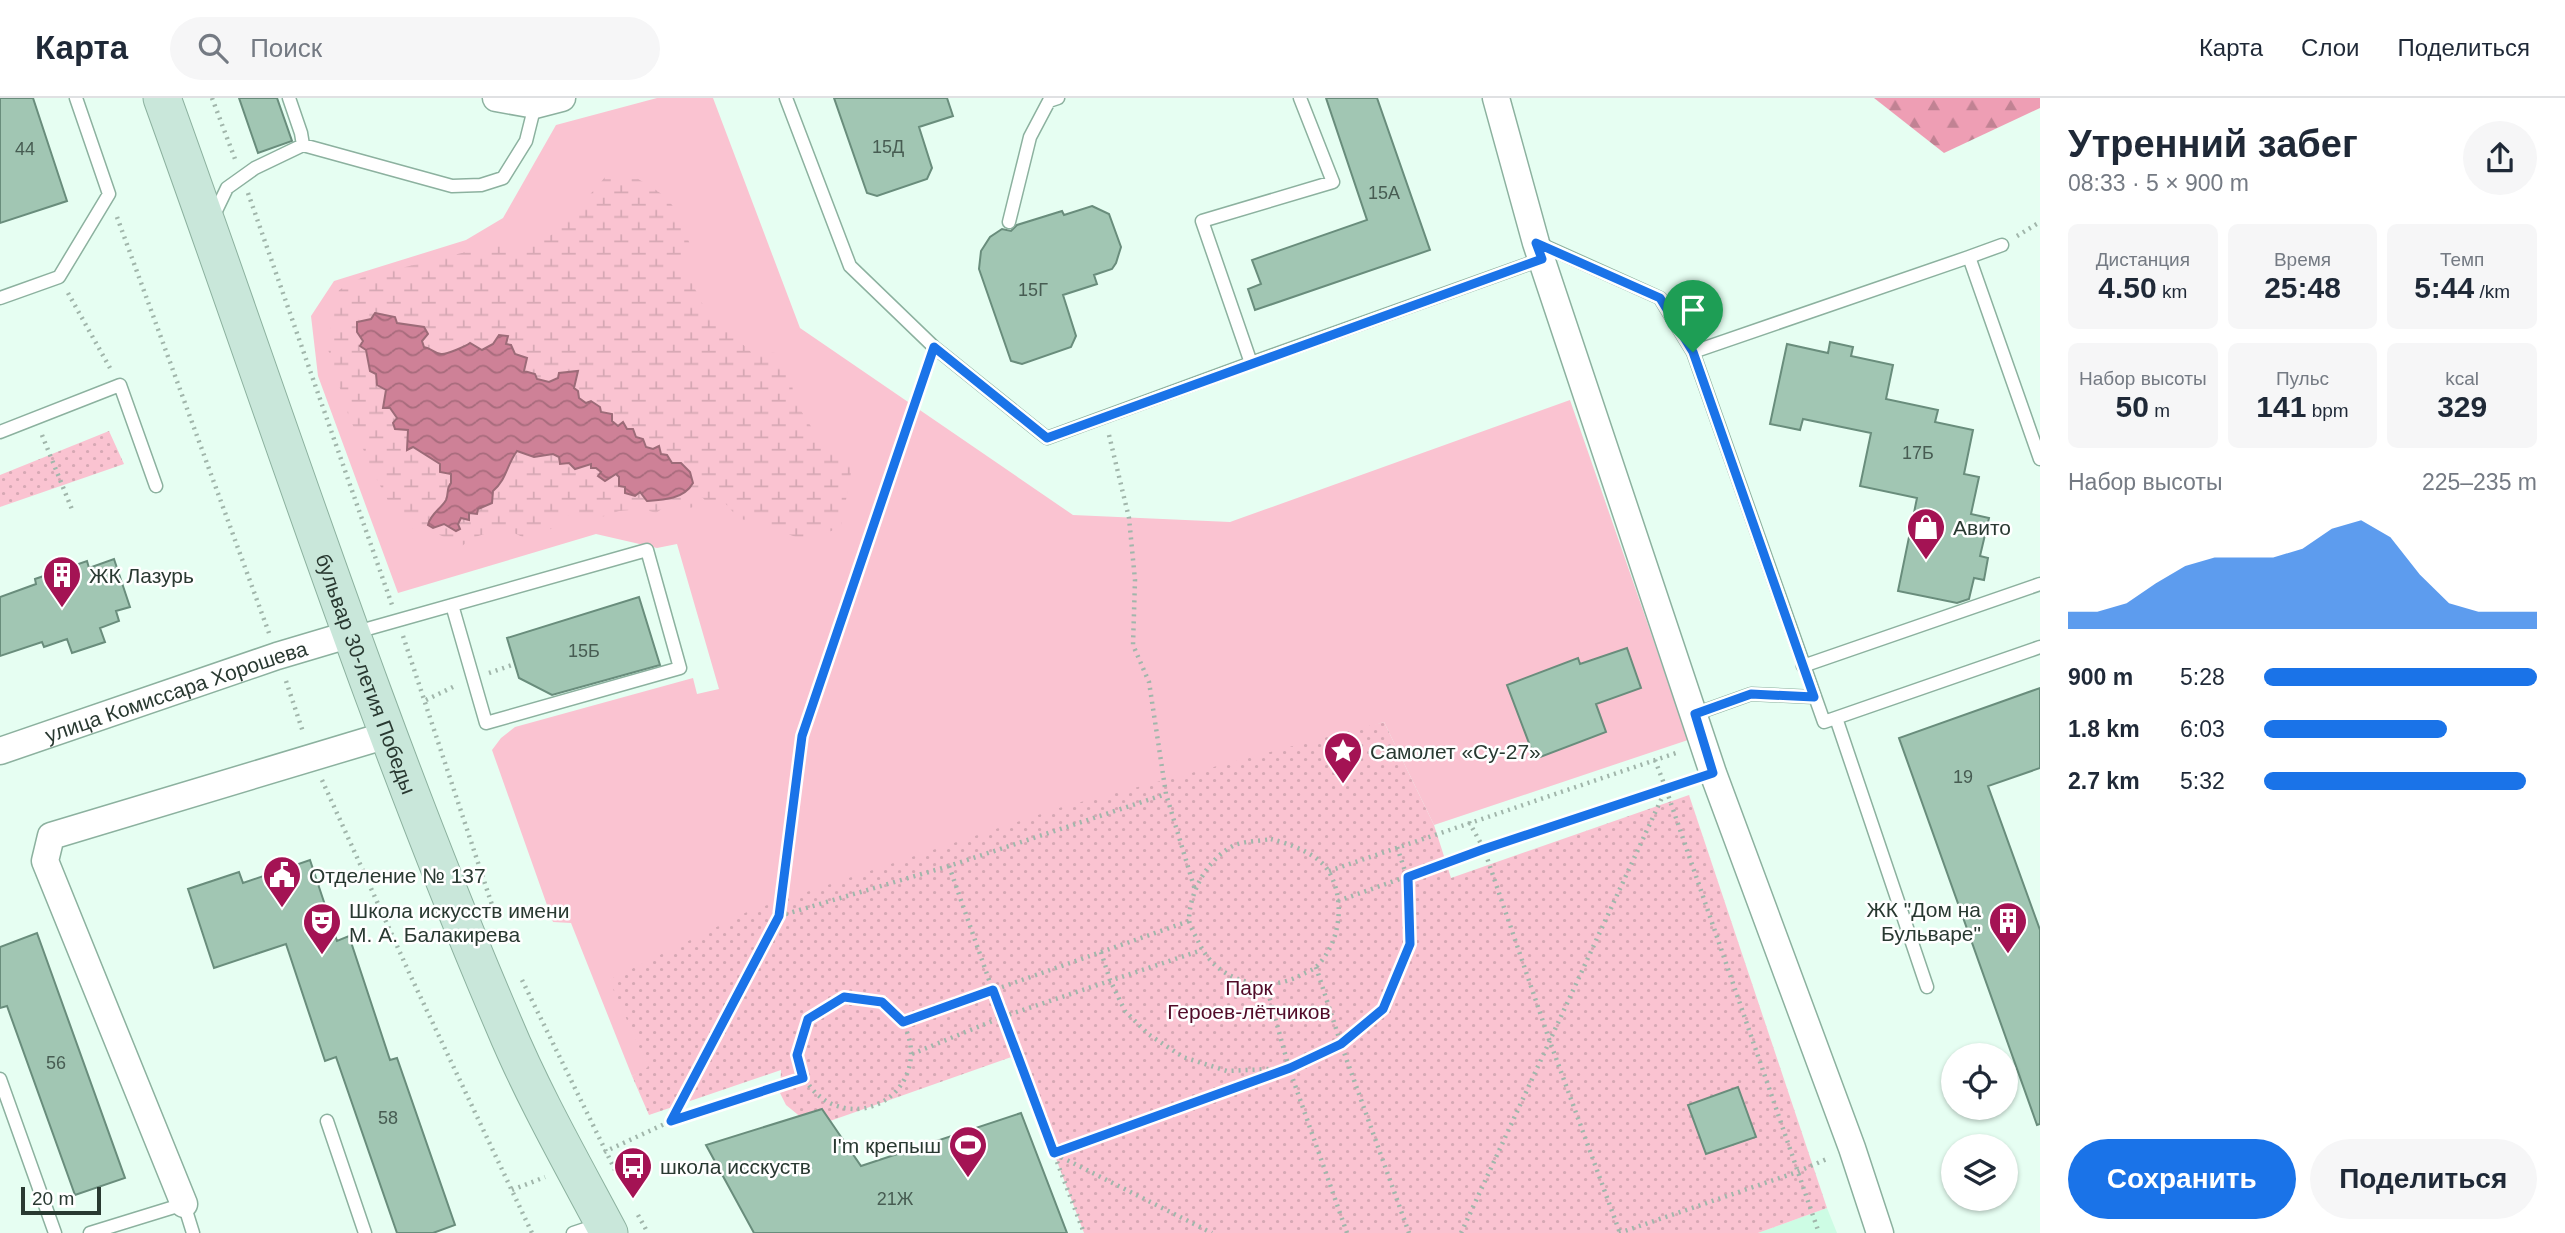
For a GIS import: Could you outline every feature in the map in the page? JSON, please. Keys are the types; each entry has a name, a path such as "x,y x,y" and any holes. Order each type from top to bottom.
{"main road":[{"name":"бульвар 30-летия Победы","path":"163,98 387,735 504,1027 550,1123 595,1230"}],"street":[{"path":"496,98 535,105 562,98"},
{"path":"1496,98 1539,251 1703,744 1852,1148 1880,1233"},
{"name":"улица Комиссара Хорошева","path":"0,751 277,656 351,634"},
{"path":"184,1204 45,861 51,836 387,735"}],"lane":[{"path":"0,298 59,277 109,194 76,98"},
{"path":"289,98 302,133 303,145"},
{"path":"786,98 850,266 934,347 1047,438 1251,363 1539,251 1660,298 1693,352 1824,722 2040,647"},
{"path":"1251,363 1202,221 1333,182 1300,98"},
{"path":"1009,222 1030,137 1052,99"},
{"path":"209,227 227,188 255,168 303,145 452,186 481,185 503,178 526,141 535,105"},
{"path":"1693,352 2002,245"},
{"path":"1969,257 2040,459"},
{"path":"0,432 120,385 156,486"},
{"path":"351,634 452,605 647,550 680,668 486,723 452,605"},
{"path":"1803,666 2040,584"},
{"path":"1695,714 1751,694 1814,697"},
{"path":"1836,719 1927,987"},
{"path":"0,1079 54,1233"},
{"path":"327,1121 365,1233"},
{"path":"90,1233 184,1204 193,1233"}],"path":[{"path":"109,194 312,758 412,979 532,1233"},
{"path":"59,277 120,385"},
{"path":"671,1121 779,916 802,736 934,347"},
{"path":"36,417 73,512"},
{"path":"1105,417 1129,518 1135,580 1133,645 1149,682 1166,794 1195,890"},
{"path":"1329,871 1703,744"},
{"path":"1655,760 1819,1233"},
{"path":"1338,901 1713,773"},
{"path":"1461,1233 1666,789"},
{"path":"779,916 949,866 1166,794"},
{"path":"1469,822 1484,849 1619,1233 1797,1172 1852,1148"},
{"path":"1271,839 1300,847 1329,871 1338,901 1338,925 1332,943 1316,967 1294,980 1266,985 1246,982 1224,972 1202,950 1189,920 1195,890 1211,862 1235,845 1271,839"},
{"path":"1054,1153 1290,1068 1341,1044 1383,1009 1410,944 1408,877 1397,847"},
{"path":"949,866 1002,1017 1084,1233"},
{"path":"903,1022 1189,920"},
{"path":"912,1054 1002,1017 1202,950"},
{"path":"1101,952 1110,980 1125,1011 1148,1034 1183,1057 1227,1071 1290,1068"},
{"path":"1316,967 1409,1233"},
{"path":"1266,985 1290,1068 1347,1233"},
{"path":"844,997 882,1002 903,1022 912,1054 905,1080 884,1102 848,1110 821,1099 803,1078 797,1055 808,1019 844,997"},
{"path":"605,1152 671,1121 803,1078"},
{"path":"1054,1153 1212,1233"}],"shaded area":[{"path":"1827,1208 1837,1233 1758,1233"}],"green space":[{"path":"657,98 713,98 800,328 1073,515 1230,522 1570,400 1688,740 1434,825 1384,722 610,980 649,1068 632,1076 571,923 553,922 492,750 501,738 515,727 693,678 697,694 719,689 677,544 657,548 596,534 398,593 318,376 311,316 334,281 466,240 503,218 556,125"},
{"path":"1874,98 2040,98 2040,108 1944,153"},
{"path":"627,173 668,200 680,218 690,245 680,266 705,309 751,352 776,353 792,374 793,398 817,436 852,467 841,527 806,541 754,521 739,519 725,503 710,507 703,498 694,498 694,507 673,511 666,506 656,513 643,509 619,511 593,520 570,514 548,531 527,539 503,528 472,538 462,546 436,533 416,530 396,516 348,414 327,346 339,290 361,278 498,244 537,243 558,231 607,175","holes":["375,313 395,317 397,323 424,327 424,348 443,353 458,348 485,348 499,335 507,336 505,344 511,346 523,368 534,378 558,378 599,412 631,431 650,448 667,455 671,462 681,463 690,472 640,491 625,487 616,474 605,481 599,477 601,472 591,464 569,463 553,454 534,457 517,451 508,464 503,483 477,509 461,518 458,524 438,527 429,519 447,498 451,473 413,447 407,449 408,429 389,406 381,381 370,371 366,350 360,346 365,321 372,319"]},
{"path":"109,431 124,464 0,507 0,475"},
{"name":"Парк Героев-лётчиков","path":"1384,722 1434,825 1451,878 1689,795 1827,1208 1758,1233 1084,1233 1017,1055 813,1127 786,1105 780,1093 781,1070 649,1115 632,1076 648,1067 609,980 749,911 1062,807"}],"water":[{"path":"375,313 395,317 397,323 424,327 428,334 422,341 424,347 439,353 451,352 470,343 482,350 493,344 499,335 508,336 506,344 511,345 515,354 527,358 524,371 535,374 537,379 549,382 558,378 559,373 578,371 574,388 578,391 579,398 586,403 591,401 600,407 601,412 612,414 612,421 618,426 623,422 627,429 633,429 636,437 643,439 646,447 653,449 659,446 661,454 667,455 672,463 681,463 690,472 693,483 679,495 647,501 640,492 635,496 625,493 625,487 619,486 619,477 616,474 605,481 598,476 601,472 591,468 591,464 575,469 569,463 560,464 559,457 553,454 534,457 517,451 501,482 493,491 492,503 478,509 477,514 469,513 469,520 461,518 458,524 460,529 456,531 444,524 433,528 428,525 429,521 446,500 451,474 440,472 440,464 413,447 407,450 408,430 395,429 393,423 397,418 390,408 383,408 386,390 377,385 376,374 370,371 366,350 360,346 363,341 357,332 357,322 371,319"}],"building":[{"path":"0,98 33,98 67,201 0,223"},
{"path":"239,98 277,98 292,141 258,153"},
{"path":"834,98 947,98 953,116 919,127 932,168 927,179 877,196 867,193"},
{"path":"1326,98 1377,98 1430,250 1255,310 1248,289 1261,284 1252,260 1367,220"},
{"path":"1092,206 1109,214 1121,247 1116,263 1112,269 1094,275 1097,284 1063,295 1076,336 1071,347 1022,364 1011,361 979,269 981,251 990,237 1002,229 1011,231 1017,225 1062,211 1064,215"},
{"path":"1830,342 1853,347 1851,356 1893,365 1886,399 1938,410 1935,422 1973,430 1964,474 1979,477 1971,514 1989,518 1980,556 1988,558 1984,580 1974,578 1969,599 1957,603 1898,591 1917,498 1860,486 1871,433 1803,419 1800,430 1770,424 1787,344 1828,353"},
{"name":"ЖК Лазурь","path":"114,559 130,607 116,611 119,621 100,628 105,642 72,653 67,639 44,647 42,642 0,656 0,597 36,584 35,579 87,561 89,568"},
{"path":"639,597 660,665 552,695 519,678 507,638"},
{"path":"1627,648 1641,688 1596,704 1606,732 1535,759 1507,685 1578,658 1580,664"},
{"path":"2040,688 2040,768 1988,786 2040,930 2040,1124 2037,1125 2018,1072 2018,1043 2008,1043 1899,738"},
{"name":"Школа искусств имени М. А. Балакирева","path":"310,860 337,941 349,936 390,1060 397,1058 455,1225 433,1233 397,1233 336,1057 325,1061 286,944 214,968 188,889 239,872 243,883"},
{"path":"37,933 125,1178 75,1195 7,1006 0,1008 0,947"},
{"path":"1738,1087 1756,1137 1706,1154 1688,1105"},
{"path":"822,1109 861,1166 1021,1113 1067,1233 754,1233 706,1145"}],"place":[{"name":"Авито","path":"1926,561"},
{"name":"ЖК Лазурь","path":"62,609"},
{"name":"Самолет «Су-27»","path":"1343,785"},
{"name":"Отделение № 137","path":"282,909"},
{"name":"ЖК \"Дом на Бульваре\"","path":"2008,955"},
{"name":"Школа искусств имени М. А. Балакирева","path":"322,956"},
{"name":"I'm крепыш","path":"968,1179"},
{"name":"школа исскуств","path":"633,1200"}],"route":[{"path":"1536,243 1660,298 1693,352 1814,697 1751,694 1695,714 1713,773 1408,877 1410,944 1383,1009 1341,1044 1290,1068 1054,1153 993,990 903,1022 882,1002 844,997 808,1019 797,1055 803,1078 671,1121 779,916 802,736 934,347 1047,438 1542,259 1536,243"}]}
